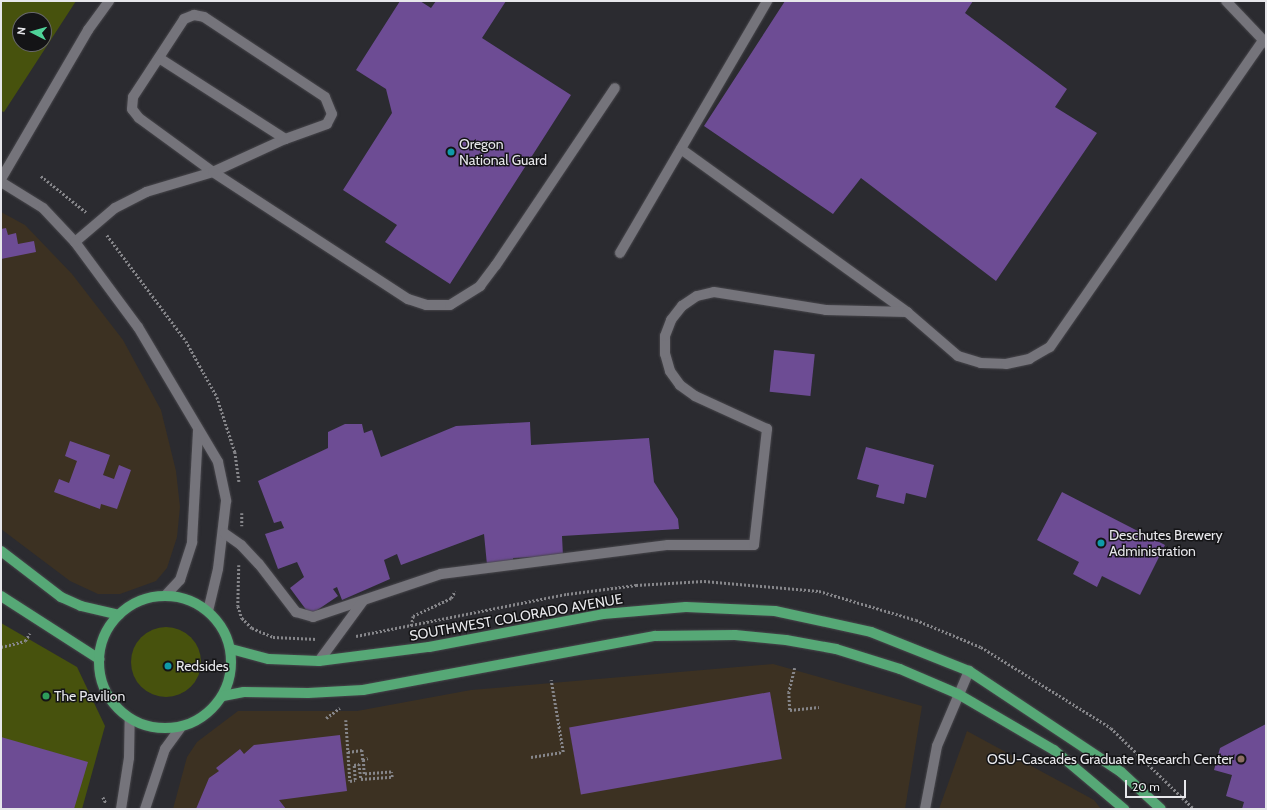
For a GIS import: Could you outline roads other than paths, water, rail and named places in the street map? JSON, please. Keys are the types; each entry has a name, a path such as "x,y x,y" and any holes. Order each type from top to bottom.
{"main road":[{"path":"1,551 61,597 81,606 119,615"},
{"path":"1,596 99,659"},
{"path":"165,596 188,599 208,610 222,628 231,649 231,673 223,696 205,716 180,728 154,728 130,719 113,703 102,682 99,659 105,635 119,615 132,605 165,596"},
{"name":"SOUTHWEST COLORADO AVENUE","path":"231,649 269,659 319,661 429,647 603,614 686,607 775,611 824,620 872,632 969,670 1121,772 1161,809"},
{"path":"223,696 244,692 308,693 363,690 655,636 696,634 786,640 836,649 900,670 958,694 1054,750 1124,809"}],"street":[{"path":"109,1 88,30 1,180 43,208 76,242 138,326 188,406 198,432 218,462 226,501 224,533 208,610"},
{"path":"620,253 767,1"},
{"path":"681,149 907,312 958,356 981,363 1006,364 1029,359 1050,347 1265,42 1226,1"},
{"path":"76,242 115,208 146,192 213,172 285,139 327,124 332,114 325,97 204,17 194,15 184,19 133,97 132,109 139,118 213,172 408,299 426,304 450,305 480,286 496,265 615,88"},
{"path":"159,58 285,139"},
{"path":"224,533 241,545 259,564 296,612 313,617 441,574 668,545 754,545 767,429 695,396 680,385 670,371 665,354 665,336 671,320 692,299 714,292 826,310 907,312"},
{"path":"165,596 180,580 192,542 198,432"},
{"path":"319,661 362,601"},
{"path":"925,809 937,746 969,670"},
{"path":"121,809 129,758 130,719"},
{"path":"145,809 165,749 180,728"}],"place":[{"name":"Oregon National Guard","path":"451,152"},
{"name":"Deschutes Brewery Administration","path":"1101,543"},
{"name":"Redsides","path":"168,666"},
{"name":"The Pavilion","path":"46,696"},
{"name":"OSU-Cascades Graduate Research Center","path":"1241,759"}]}
